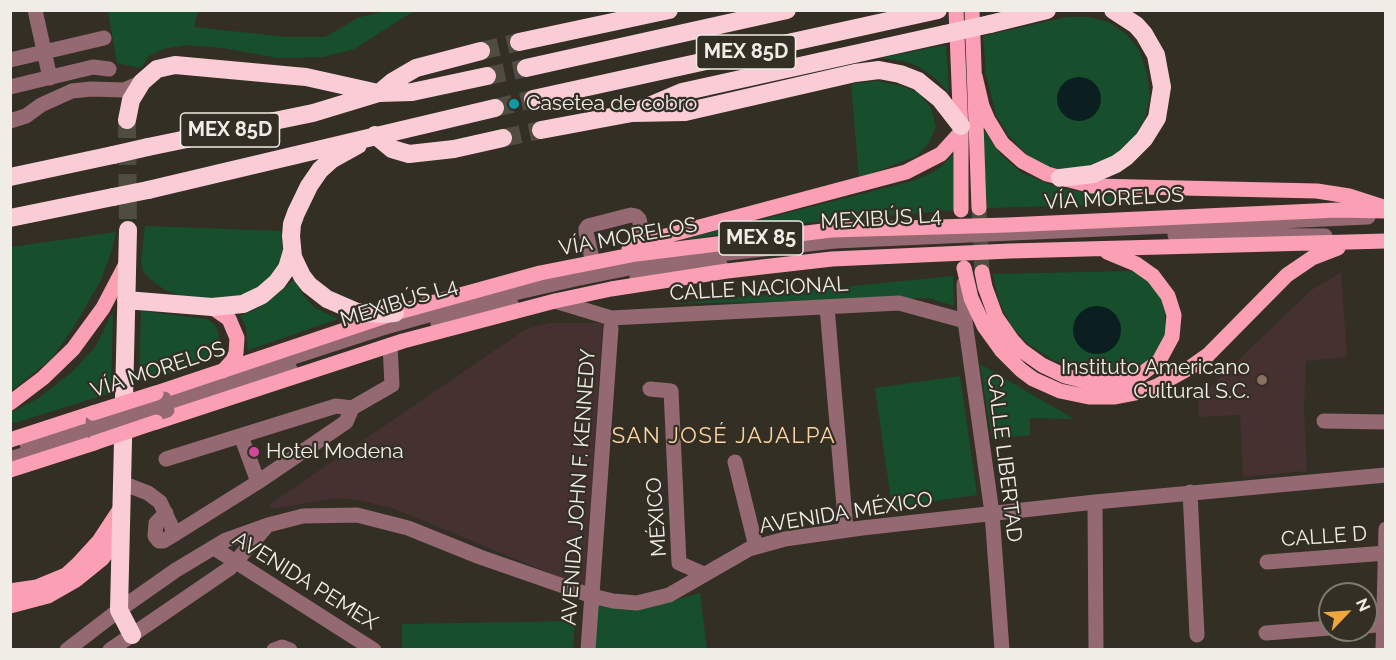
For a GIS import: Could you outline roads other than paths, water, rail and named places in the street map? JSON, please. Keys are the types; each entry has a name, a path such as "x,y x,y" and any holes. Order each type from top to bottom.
{"highway":[{"path":"519,42 669,10"},
{"name":"MEX 85D","path":"526,68 787,10"},
{"name":"MEX 85D","path":"533,99 938,10"},
{"path":"632,113 682,92 1047,10"},
{"path":"1060,178 1093,174 1116,164 1144,139 1158,112 1162,87 1156,55 1148,39 1136,25 1113,10"},
{"path":"127,120 131,100 142,81 157,69 175,64 306,77 379,93 403,74 416,68 481,51"},
{"path":"541,130 632,113 685,112 855,73 879,70 900,74 918,81 940,99 961,129"},
{"name":"MEX 85D","path":"10,177 313,113 379,93 412,92 487,76"},
{"name":"MEX 85D","path":"10,218 148,190 495,108"},
{"path":"395,313 357,312 317,293 302,276 292,251 291,236 296,213 320,170 331,160 375,135 392,148 409,154 454,149 503,138"},
{"path":"128,230 118,610 132,635"},
{"path":"126,300 212,307 243,304 262,295 282,275 287,268 292,251"}],"main road":[{"path":"956,10 961,129 961,210"},
{"path":"972,10 979,208"},
{"path":"975,75 982,106 1002,143 1022,161 1060,178 1092,186 1317,190 1348,196 1386,210"},
{"path":"599,261 645,243 906,172 941,154 961,129"},
{"name":"VÍA MORELOS","path":"10,470 93,428 163,401 223,371 395,313 540,273 636,254 831,230 1386,210"},
{"name":"VÍA MORELOS","path":"10,440 156,422 390,345 555,301 611,289 727,271 832,259 1386,241"},
{"path":"964,270 971,298 984,326 1002,351 1021,370 1033,379 1060,391 1089,397 1115,397 1141,392 1191,367 1208,355 1298,266 1326,252 1355,242"},
{"path":"982,272 996,317 1012,340 1031,358 1053,371 1079,380 1107,384 1126,381 1144,374 1164,354 1172,337 1174,326 1171,304 1159,282 1145,270 1114,254 1089,249"},
{"path":"10,403 43,378 73,349 103,308 126,264"},
{"path":"212,307 229,319 236,331 236,353 223,371"},
{"path":"10,591 37,587 66,575 99,542 122,496"},
{"path":"10,606 48,596 76,580 102,559 120,536"}],"street":[{"path":"35,10 50,78"},
{"path":"10,60 104,38"},
{"path":"10,87 93,67 110,69"},
{"path":"10,122 72,91 124,90 142,81"},
{"path":"599,261 586,232 588,226 631,215 636,216 639,219 645,243"},
{"name":"MEXIBÚS L4","path":"163,401 382,328 471,303 674,259 835,241 1386,216"},
{"name":"MEXIBÚS L4","path":"163,401 396,334 602,283 723,263 830,252 1149,235 1386,236"},
{"name":"CALLE LIBERTAD","path":"964,270 965,321 992,513 1002,650"},
{"name":"CALLE NACIONAL","path":"555,301 611,318 899,303 965,321"},
{"path":"827,307 846,530"},
{"name":"AVENIDA JOHN F. KENNEDY","path":"588,650 611,328"},
{"path":"122,496 152,496 160,502 166,513 156,523 155,536 159,541 163,541 258,482 346,422 352,408 392,385 390,345"},
{"name":"MÉXICO","path":"650,389 671,391 679,563 704,574"},
{"path":"166,459 336,406 352,408"},
{"path":"1324,421 1386,422"},
{"path":"10,449 93,428"},
{"path":"10,459 93,428"},
{"path":"241,436 258,482"},
{"path":"735,462 756,547"},
{"name":"AVENIDA MÉXICO","path":"68,650 118,610 176,570 226,540 268,525 303,516 357,515 408,528 491,561 592,596 638,603 669,595 756,547 785,539 1095,502 1386,475"},
{"path":"1190,492 1197,635"},
{"path":"1095,502 1096,650"},
{"path":"110,650 230,568 268,525"},
{"path":"1383,649 1386,529"},
{"name":"AVENIDA PEMEX","path":"214,548 374,650"},
{"name":"CALLE D","path":"1267,562 1385,553"},
{"path":"1266,633 1318,629"},
{"path":"274,650 282,647 290,650"}],"water":[{"path":"1079,77 1095,83 1101,99 1095,115 1079,121 1063,115 1057,99 1063,83"},
{"path":"1092,306 1102,306 1114,313 1121,325 1121,335 1114,347 1102,354 1092,354 1077,343 1073,335 1073,325 1084,310"}],"tunnel":[{"path":"481,51 519,42"},
{"path":"487,76 526,68"},
{"path":"495,108 533,99"},
{"path":"127,120 128,230"},
{"path":"503,138 541,130"},
{"path":"979,208 982,272"}],"place":[{"name":"Casetea de cobro","path":"514,104"},
{"name":"Instituto Americano Cultural S.C.","path":"1262,380"},
{"name":"Hotel Modena","path":"254,452"}],"district":[{"name":"SAN JOSÉ JAJALPA","path":"724,436"}]}
